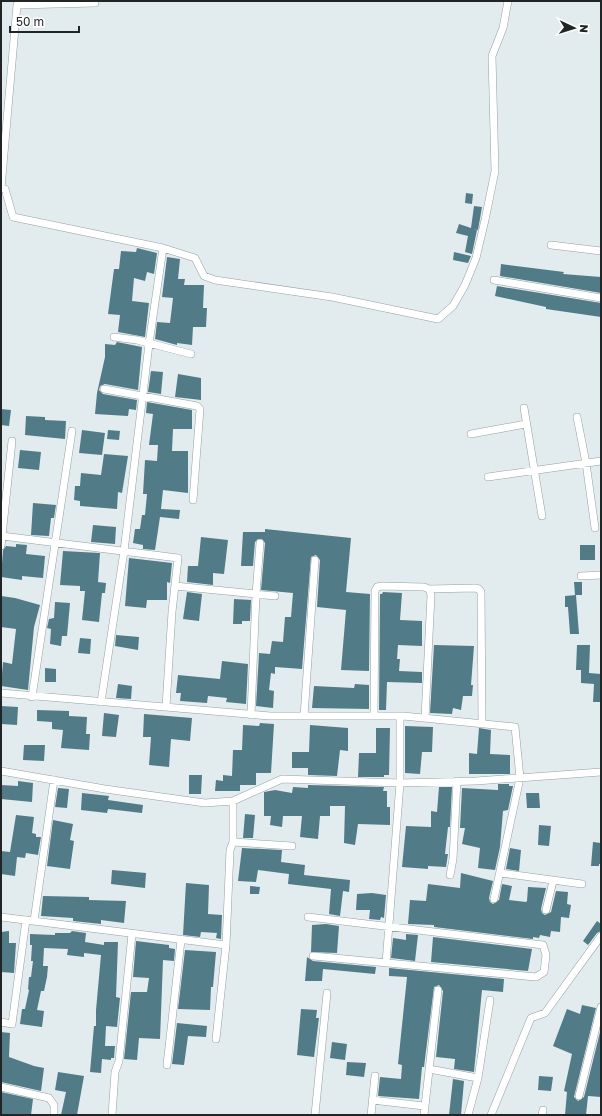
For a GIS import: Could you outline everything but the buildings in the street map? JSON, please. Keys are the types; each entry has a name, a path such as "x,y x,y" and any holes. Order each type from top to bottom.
{"street":[{"path":"95,3 17,5 1,188 4,189 13,217 163,248 195,258 204,276 214,280 332,297 438,319 453,306 465,285 476,258 485,220 495,171 492,56 503,28 508,1"},
{"path":"551,245 601,251"},
{"path":"102,702 124,551 142,397 163,248"},
{"path":"494,280 601,298"},
{"path":"114,337 191,354"},
{"path":"104,389 197,406 200,409 193,500"},
{"path":"524,408 542,516"},
{"path":"577,417 596,528"},
{"path":"471,434 526,424"},
{"path":"32,697 72,431"},
{"path":"1,546 12,440"},
{"path":"488,477 601,461"},
{"path":"2,536 178,558 166,707"},
{"path":"251,715 256,594 260,543"},
{"path":"304,716 315,560"},
{"path":"581,576 601,575"},
{"path":"175,586 275,596"},
{"path":"374,716 375,591 377,587 424,587 429,589 475,588 479,589 481,592 482,724"},
{"path":"425,718 431,595 429,589"},
{"path":"1,693 32,697 251,715 400,716 515,727 520,778 494,899"},
{"path":"386,963 400,782 400,716"},
{"path":"1,771 205,803 233,801 282,779 400,782 520,778 601,772"},
{"path":"34,921 54,780"},
{"path":"450,875 454,859 457,780"},
{"path":"216,1039 226,946 230,850 233,842 233,801"},
{"path":"233,842 292,846"},
{"path":"500,873 582,884"},
{"path":"546,910 553,880"},
{"path":"1,917 226,946"},
{"path":"308,917 543,945 546,955 544,972 536,977 313,956"},
{"path":"1,1022 12,1024 26,920"},
{"path":"112,1115 132,934"},
{"path":"491,1115 531,1018 545,1013 601,936"},
{"path":"167,1065 181,940"},
{"path":"424,1115 438,990"},
{"path":"315,1115 327,992"},
{"path":"468,1115 478,1078 490,1000"},
{"path":"579,1096 601,1007"},
{"path":"429,1069 478,1078"},
{"path":"371,1115 375,1076"},
{"path":"1,1087 49,1098 54,1105 54,1115"},
{"path":"372,1100 424,1106"}]}
